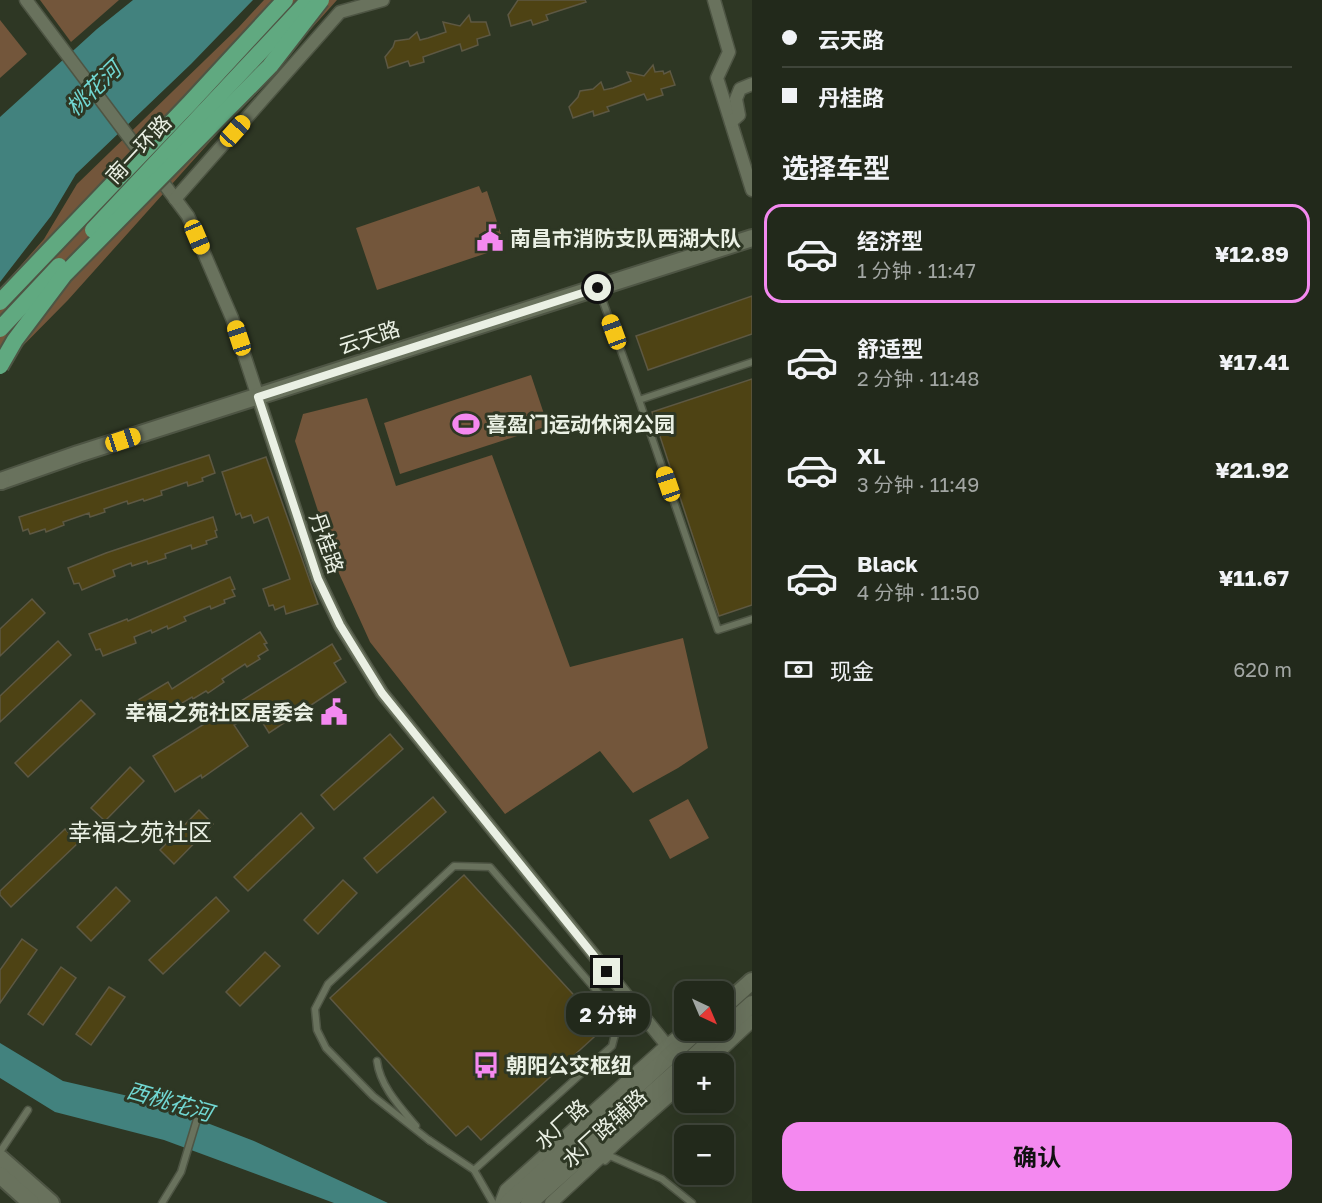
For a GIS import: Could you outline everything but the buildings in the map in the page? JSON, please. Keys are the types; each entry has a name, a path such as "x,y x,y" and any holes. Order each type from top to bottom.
{"highway":[{"name":"南一环路","path":"0,302 285,0"},
{"name":"南一环路","path":"0,329 309,0"},
{"path":"0,366 15,340 64,275 270,66 321,0"}],"street":[{"name":"丹桂路","path":"26,0 188,216 232,318 318,579 340,625 382,693 674,1053"},
{"path":"175,199 340,12 383,0"},
{"path":"714,0 729,52 717,78 752,190"},
{"path":"731,122 738,115 736,99 740,89 752,84"},
{"name":"云天路","path":"0,481 752,238"},
{"path":"734,997 748,985"},
{"name":"水厂路","path":"734,1020 752,1004"},
{"path":"718,1053 752,1021"},
{"name":"水厂路","path":"680,1053 689,1041"},
{"name":"水厂路","path":"684,1053 704,1041"},
{"name":"水厂路辅路","path":"501,1203 506,1190 674,1059"},
{"name":"水厂路","path":"508,1203 674,1060"},
{"name":"水厂路","path":"530,1203 674,1060"},
{"name":"水厂路辅路","path":"551,1203 674,1092"},
{"path":"0,1158 51,1203"},
{"path":"0,1175 31,1203"}],"lane":[{"path":"598,288 718,630 752,619"},
{"path":"639,400 752,362"},
{"path":"474,1170 612,1046 618,1023 614,1011 490,867 454,866 328,984 315,1008 317,1030 326,1048 373,1096 430,1141 474,1170 493,1203"},
{"path":"377,1061 382,1082 430,1141"},
{"path":"162,1203 182,1169 201,1106"},
{"path":"0,1152 28,1110"},
{"path":"558,1203 610,1156 662,1179 692,1203"}],"shaded area":[{"path":"40,0 119,0 71,42"},
{"path":"264,0 337,0 68,300 0,369 0,289 44,239 77,184"},
{"path":"0,20 27,54 0,78"},
{"path":"479,186 482,193 487,191 501,234 495,236 499,249 377,290 356,228"},
{"name":"喜盈门运动休闲公园","path":"531,375 548,426 400,474 384,423"},
{"path":"367,398 396,486 492,455 570,667 683,638 708,748 633,793 600,751 505,814 370,642 337,569 295,441 303,414"},
{"path":"688,799 709,838 670,859 649,820"}],"water":[{"name":"桃花河","path":"133,0 253,0 191,64 76,174 51,216 0,282 0,117 97,29"},
{"path":"0,1043 63,1081 150,1101 254,1141 388,1203 334,1203 164,1140 55,1112 0,1078"}],"place":[{"name":"南昌市消防支队西湖大队","path":"490,238"},
{"name":"喜盈门运动休闲公园","path":"466,424"},
{"name":"幸福之苑社区居委会","path":"334,712"},
{"name":"朝阳公交枢纽","path":"486,1065"}],"district":[{"name":"幸福之苑社区","path":"140,831"}],"route":[{"path":"598,288 258,397 318,579 340,625 382,693 607,972"}],"water label":[{"name":"西桃花河","path":"170,1101"}]}
